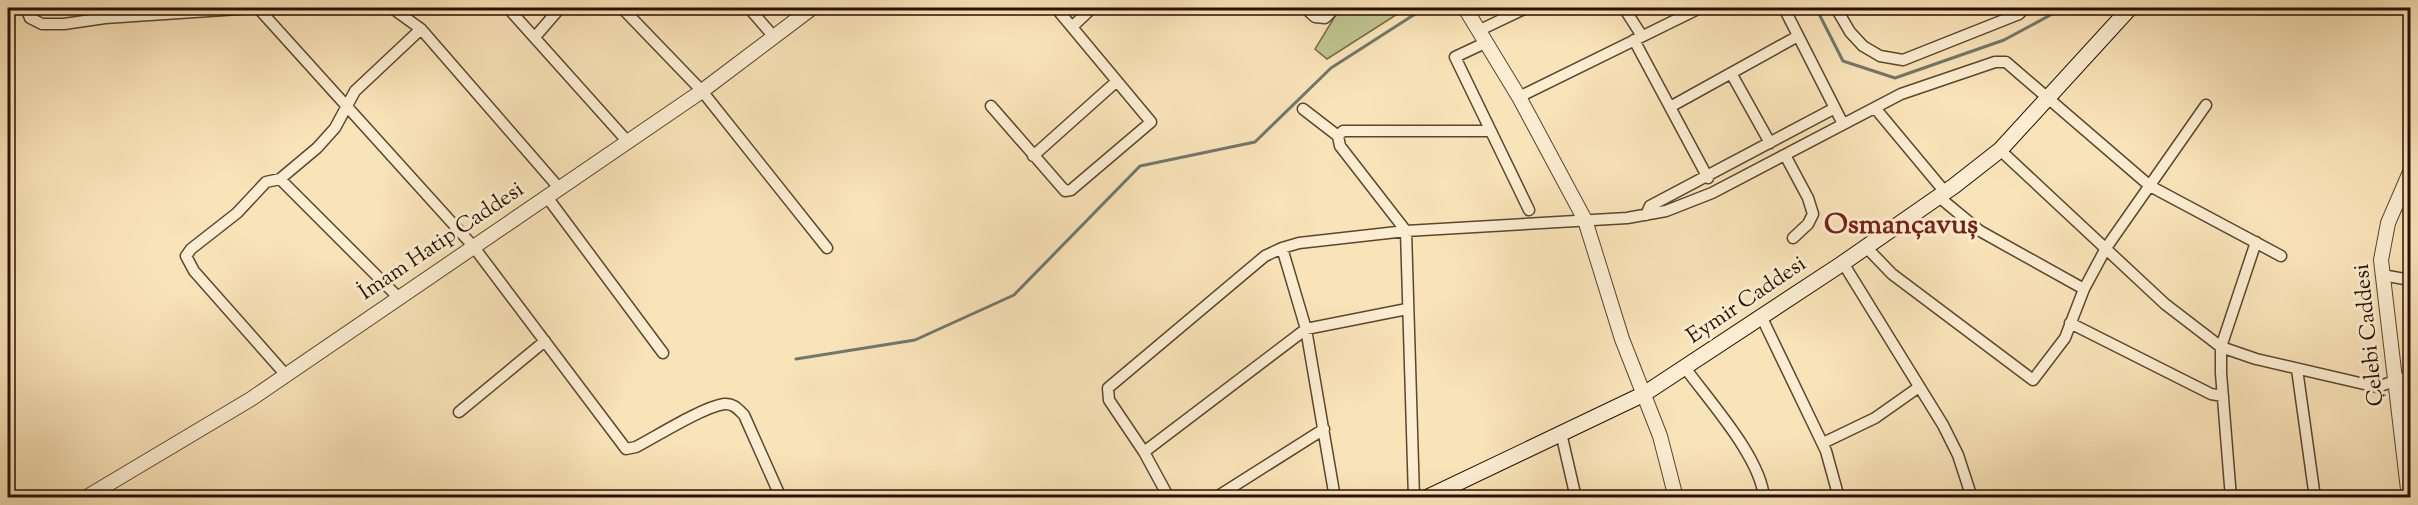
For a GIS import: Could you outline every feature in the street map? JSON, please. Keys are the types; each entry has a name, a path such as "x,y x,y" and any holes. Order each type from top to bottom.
{"main road":[{"name":"Eymir Caddesi","path":"1426,498 1644,394 1686,369 1942,195 2000,150 2130,8"}],"street":[{"path":"26,8 30,18 42,24 256,8 473,246 626,449 636,447 712,408 726,404 736,407 744,415 781,498"},
{"path":"392,8 421,29 560,189"},
{"path":"508,8 628,142"},
{"path":"535,37 560,8"},
{"path":"622,8 702,91 827,248"},
{"path":"749,8 774,37"},
{"name":"İmam Hatip Caddesi","path":"85,498 250,399 702,91 812,8"},
{"path":"992,106 1065,191 1071,190 1150,122 1056,8"},
{"path":"1073,26 1092,8"},
{"path":"1305,8 1315,17 1325,18 1335,8"},
{"path":"1465,8 1519,96 1585,220 1622,339 1660,436 1676,498"},
{"path":"1526,8 1455,57 1528,210"},
{"path":"1624,8 1670,107 1708,178"},
{"path":"1519,96 1700,8"},
{"path":"1784,8 1842,124"},
{"path":"1836,8 1850,32 1863,46 1880,56 1903,60 2012,17 2025,8"},
{"path":"285,374 194,271 186,256 190,249 237,213 266,182 280,179 317,148 334,128 355,91 421,29"},
{"path":"1670,107 1798,36"},
{"path":"1169,498 1144,452 1109,400 1108,388 1264,256 1299,243 1406,231 1646,215 1692,202 1900,94 1995,62 2006,62 2150,186 2281,256"},
{"path":"1731,73 1770,144"},
{"path":"1033,156 1117,81"},
{"path":"1866,247 1892,274 2033,380 2065,338 2084,289 2106,248 2206,105"},
{"path":"1646,215 1650,207 1835,108"},
{"path":"1875,108 1942,195 1980,231 2084,289"},
{"path":"1303,109 1338,136 1340,146 1406,231 1414,498"},
{"path":"1338,136 1343,131 1489,131"},
{"path":"2000,150 2164,304 2221,347 2297,369 2377,387 2410,376"},
{"path":"1785,155 1808,198 1813,214 1808,224 1793,238"},
{"name":"Çelebi Caddesi","path":"2409,498 2382,275 2386,230 2410,176"},
{"path":"280,179 398,297"},
{"path":"547,197 663,354"},
{"path":"2231,498 2223,396 2222,336 2256,242"},
{"path":"1282,248 1306,329 1335,498"},
{"path":"1844,263 1958,455 1972,498"},
{"path":"2382,275 2410,280"},
{"path":"1144,452 1306,329 1407,309"},
{"path":"1762,318 1823,443 1839,498"},
{"path":"2070,324 2211,394 2223,396"},
{"path":"459,412 544,341"},
{"path":"1686,369 1756,466 1763,485 1764,498"},
{"path":"2297,369 2315,498"},
{"path":"1823,443 1875,418 1919,387"},
{"path":"1215,498 1324,429"},
{"path":"1561,434 1576,498"}],"green space":[{"path":"1340,8 1407,8 1327,59 1315,49"}],"waterway":[{"path":"796,359 915,340 1014,295 1140,166 1255,142 1331,68 1412,16 1430,8"},
{"path":"1816,8 1843,61 1895,78 2004,40 2056,12 2059,8"}],"district":[{"name":"Osmançavuş","path":"1901,226"}]}
